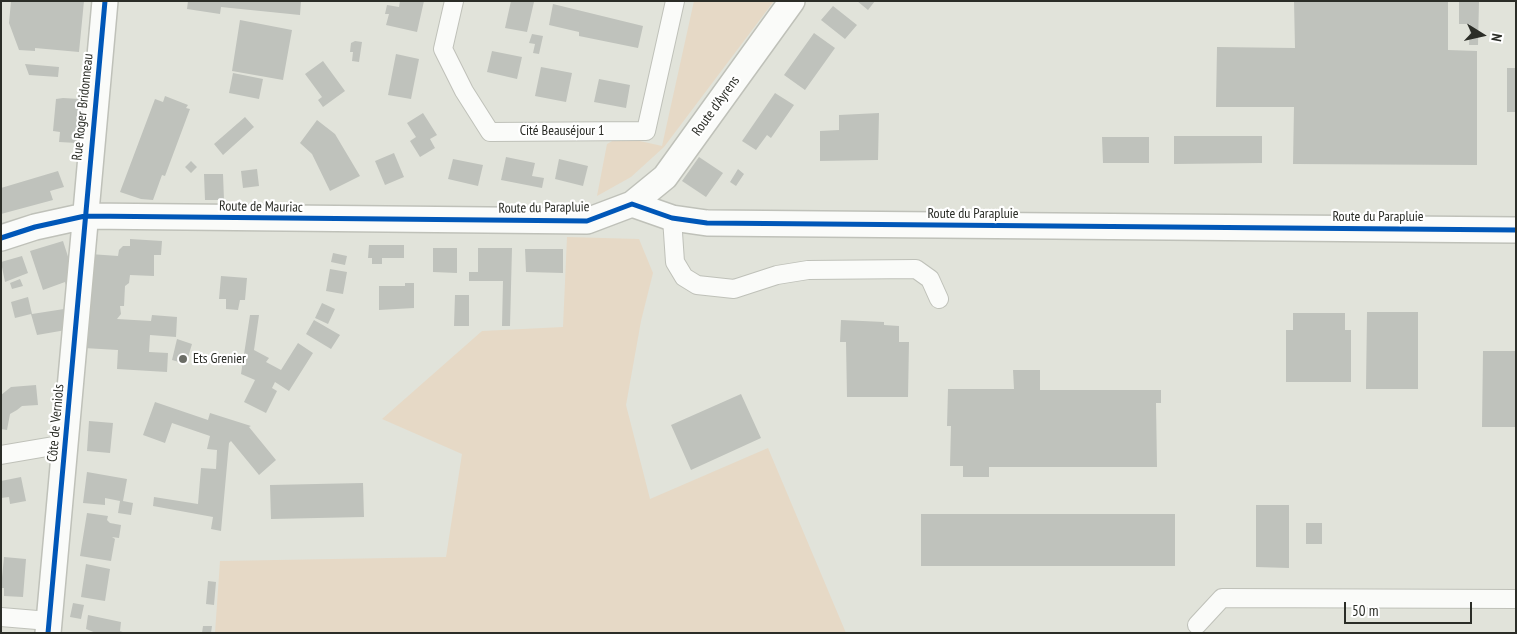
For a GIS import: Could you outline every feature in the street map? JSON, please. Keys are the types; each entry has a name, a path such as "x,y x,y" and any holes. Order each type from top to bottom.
{"street":[{"name":"Rue Roger Bridonneau","path":"85,216 106,1"},
{"name":"Cité Beauséjour 1","path":"454,1 443,49 464,92 490,132 646,131 675,1"},
{"name":"Route d'Ayrens","path":"632,204 665,176 792,1"},
{"name":"Route du Parapluie","path":"437,220 587,221 632,204 672,218 707,223 1516,230"},
{"name":"Route de Mauriac","path":"1,238 35,227 85,216 437,220"},
{"name":"Côte de Verniols","path":"48,627 85,216"},
{"path":"672,218 675,262 684,276 697,285 715,289 734,289 777,275 808,270 916,269 930,279 939,299"},
{"path":"1,455 65,444"},
{"path":"1197,625 1222,598 1516,599"},
{"path":"1,617 48,627"}],"shaded area":[{"path":"694,1 774,1 664,147 631,177 597,196 607,144 616,139 631,139 662,146"},
{"path":"567,237 639,239 653,273 641,321 626,405 650,499 768,448 846,633 215,633 220,561 446,557 462,454 382,419 482,331 563,327"}],"building":[{"path":"11,1 84,1 79,52 35,48 35,51 19,50 9,23"},
{"path":"188,1 301,1 300,15 221,7 220,14 187,9"},
{"path":"400,1 424,1 417,32 386,25 389,14 385,14 387,5 399,7"},
{"path":"511,1 534,2 527,32 505,28"},
{"path":"857,1 875,1 868,10"},
{"path":"1294,1 1448,1 1448,50 1477,51 1477,165 1293,164 1294,107 1216,107 1217,47 1295,48"},
{"path":"1459,1 1479,1 1478,45 1469,45 1470,24 1459,24"},
{"path":"553,4 643,26 638,48 579,36 579,32 549,25"},
{"path":"833,6 857,25 845,39 821,20"},
{"path":"240,20 292,30 283,80 232,71"},
{"path":"814,33 835,48 805,90 784,75"},
{"path":"532,34 543,36 539,54 533,53 535,44 529,43"},
{"path":"355,41 362,42 359,62 352,61 353,52 350,52 351,43"},
{"path":"492,51 522,57 517,79 487,72"},
{"path":"396,54 419,59 411,99 388,95"},
{"path":"323,61 345,91 323,107 318,100 322,97 305,74"},
{"path":"25,64 59,67 58,77 29,75"},
{"path":"541,67 572,73 566,102 535,96"},
{"path":"1507,68 1516,68 1516,112 1507,112"},
{"path":"233,73 263,79 259,99 229,93"},
{"path":"599,79 630,85 626,108 594,102"},
{"path":"775,93 794,105 771,138 767,135 756,150 742,141"},
{"path":"165,96 188,105 186,108 190,109 165,176 162,175 153,200 141,199 120,192 155,99 163,102"},
{"path":"56,99 80,99 77,143 59,142 60,132 53,131"},
{"path":"423,113 437,135 430,139 435,148 420,157 410,141 416,137 407,123"},
{"path":"879,113 878,160 820,161 820,131 839,130 839,115"},
{"path":"245,117 254,127 223,155 214,144"},
{"path":"317,120 335,134 360,176 330,191 312,154 300,143"},
{"path":"1174,136 1262,136 1262,163 1174,164"},
{"path":"1102,137 1149,137 1149,163 1103,163"},
{"path":"394,153 404,177 385,185 375,161"},
{"path":"506,157 535,163 532,176 544,178 542,188 501,180"},
{"path":"699,157 723,173 706,197 682,181"},
{"path":"453,159 483,165 478,186 448,179"},
{"path":"559,159 588,166 583,186 555,179"},
{"path":"191,161 197,167 191,173 185,167"},
{"path":"257,169 259,186 243,188 241,171"},
{"path":"738,169 744,174 736,186 730,182"},
{"path":"58,171 64,187 50,191 53,200 1,214 1,188"},
{"path":"204,174 223,174 224,200 205,200"},
{"path":"130,239 162,241 161,255 154,255 154,276 130,275 129,283 125,286 124,306 120,306 121,314 117,319 151,321 152,315 177,317 176,337 150,335 149,352 168,353 167,372 117,369 118,350 84,348 90,254 118,256 119,250 123,246 130,246"},
{"path":"63,241 71,266 69,284 66,285 65,282 43,290 30,251"},
{"path":"369,245 404,245 404,258 382,258 382,264 372,264 372,258 368,258"},
{"path":"433,248 457,248 457,273 433,272"},
{"path":"478,248 512,248 510,326 502,326 503,281 469,281 469,272 478,272"},
{"path":"525,249 563,249 563,273 526,272"},
{"path":"333,253 347,256 345,265 331,262"},
{"path":"22,256 28,273 5,282 1,262"},
{"path":"330,269 347,272 343,294 326,291"},
{"path":"221,276 247,278 245,300 240,300 238,310 226,309 226,299 219,299"},
{"path":"20,279 23,286 12,289 10,283"},
{"path":"405,283 414,283 414,308 379,310 379,286 405,286"},
{"path":"455,295 469,295 469,326 454,326"},
{"path":"28,297 32,314 64,309 66,330 37,335 31,314 15,318 11,302"},
{"path":"322,303 335,309 328,324 315,318"},
{"path":"1367,312 1418,312 1418,389 1366,389"},
{"path":"1293,313 1345,313 1345,330 1351,330 1351,382 1286,382 1286,330 1293,330"},
{"path":"250,315 259,315 254,350 269,358 266,362 281,370 298,343 313,353 289,391 275,382 272,388 277,391 266,413 244,402 255,380 241,374"},
{"path":"314,320 340,335 331,349 306,334"},
{"path":"841,320 884,322 884,325 899,326 899,342 909,342 908,397 847,397 846,342 840,342"},
{"path":"177,339 192,344 186,364 172,360"},
{"path":"1483,351 1516,351 1516,427 1482,427"},
{"path":"1013,370 1040,370 1040,390 1161,390 1161,403 1156,403 1157,467 989,467 989,477 963,477 963,466 950,466 951,426 947,426 948,389 1014,389"},
{"path":"36,385 38,405 22,406 10,414 7,430 1,429 1,395 11,387"},
{"path":"741,394 761,438 691,470 671,425"},
{"path":"155,402 208,420 210,413 251,426 249,427 276,460 259,475 231,441 229,443 221,531 211,529 213,517 153,506 154,497 198,504 201,468 216,469 217,450 207,449 210,436 172,423 165,443 143,435"},
{"path":"89,421 113,423 110,453 87,451"},
{"path":"87,472 127,479 123,501 133,503 131,515 118,513 120,501 105,498 105,505 83,503"},
{"path":"21,477 26,501 10,504 9,497 1,498 1,481"},
{"path":"363,483 364,517 271,519 270,485"},
{"path":"1256,505 1289,505 1289,568 1256,567"},
{"path":"87,513 108,516 107,520 110,523 121,525 119,538 112,537 115,539 111,561 80,556"},
{"path":"921,514 1175,514 1175,566 921,566"},
{"path":"1306,523 1322,523 1322,544 1306,544"},
{"path":"4,557 26,559 23,597 4,596 4,588 1,588"},
{"path":"86,564 110,569 105,601 81,597"},
{"path":"208,581 216,582 214,605 206,604"},
{"path":"73,603 84,605 81,619 70,617"},
{"path":"88,615 121,622 120,631 125,633 96,633 86,629"},
{"path":"203,626 212,626 211,633 202,633"}],"cycle path":[{"path":"48,633 105,1"},
{"path":"1,238 35,227 85,216 587,221 632,204 672,218 707,223 1516,230"}],"place":[{"name":"Ets Grenier","path":"183,359"}]}
